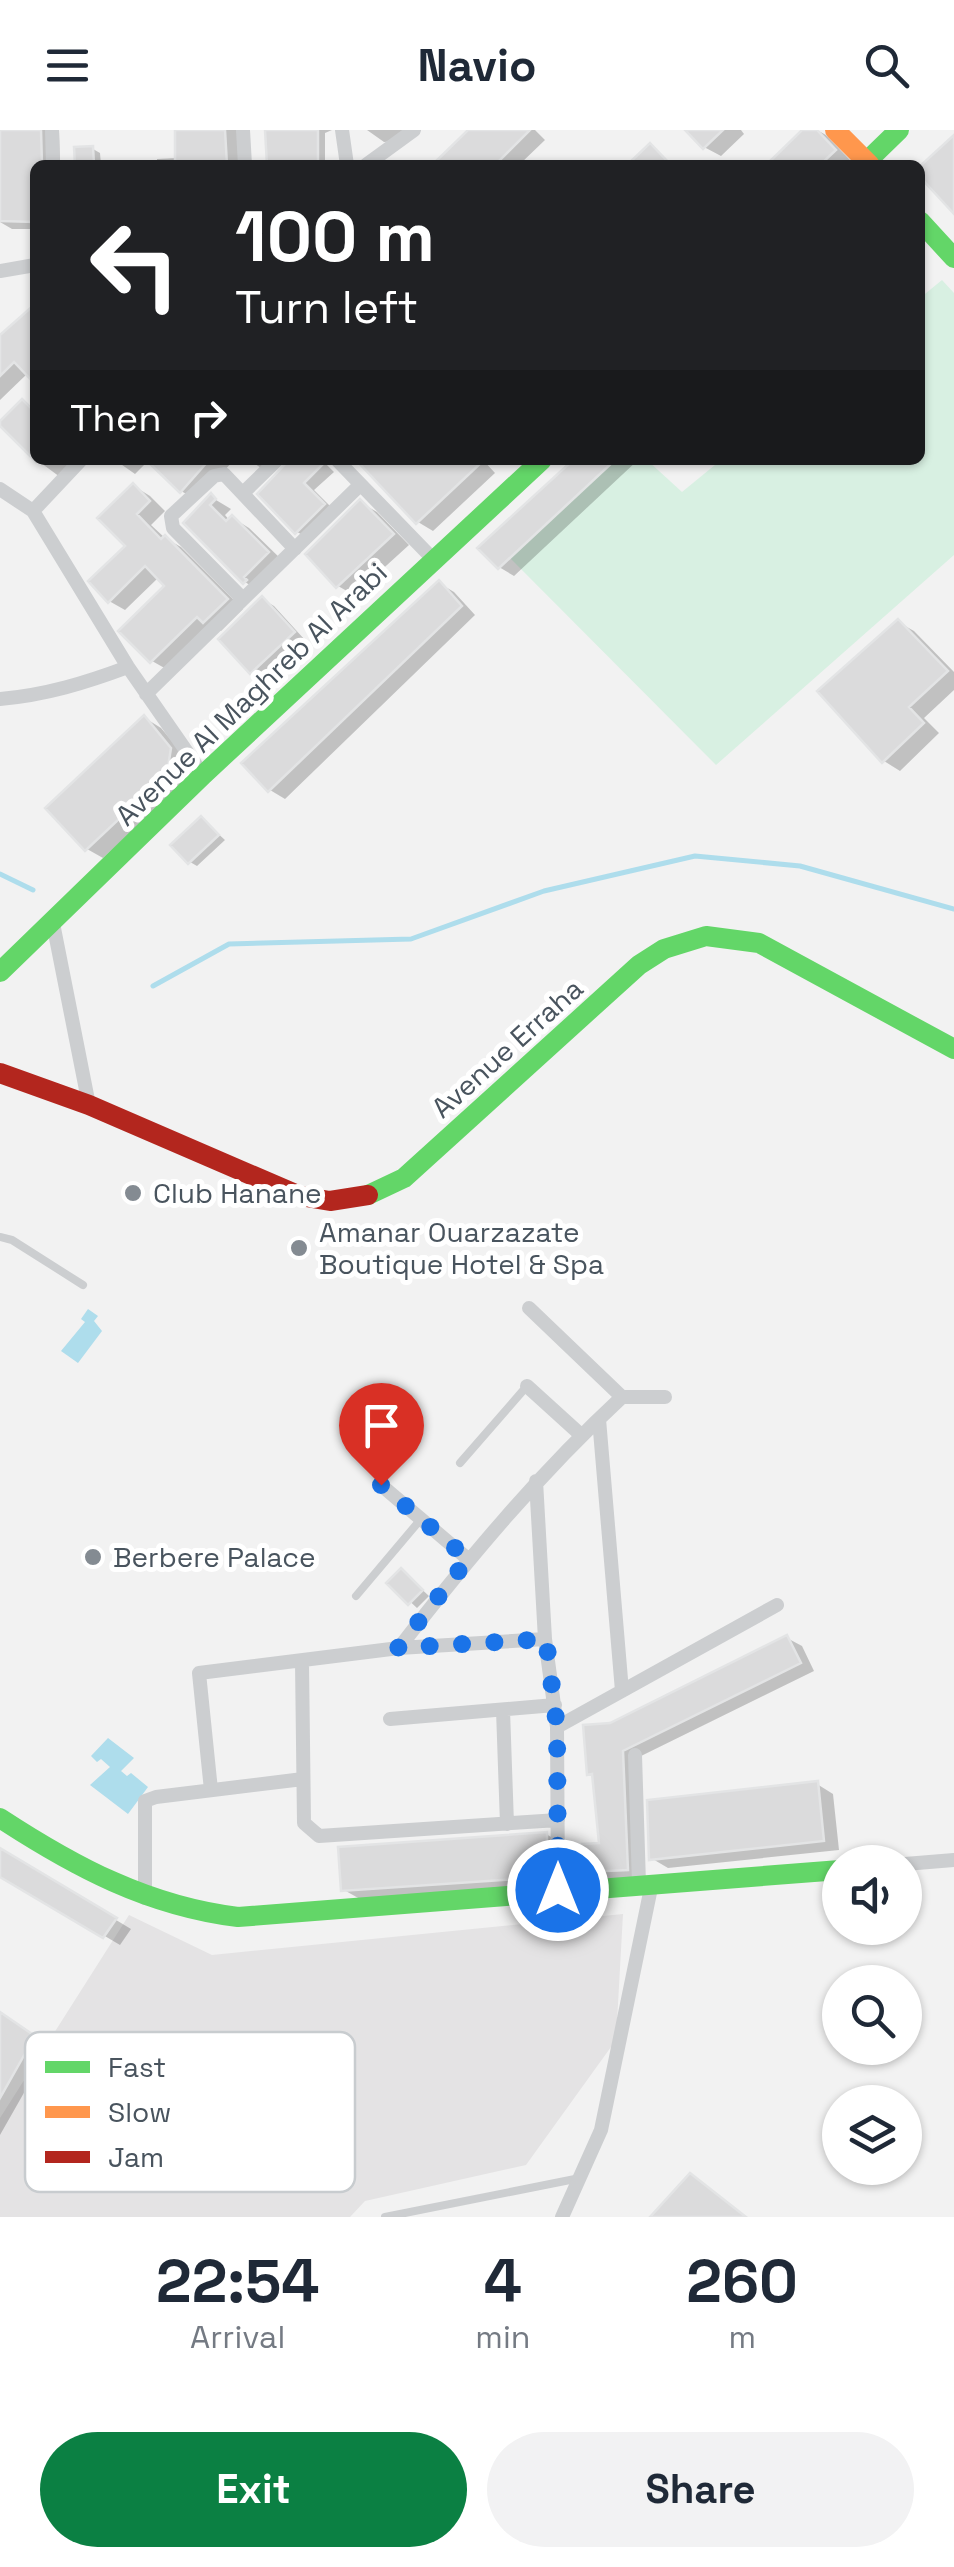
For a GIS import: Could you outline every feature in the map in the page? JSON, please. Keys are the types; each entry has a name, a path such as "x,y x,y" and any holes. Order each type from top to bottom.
{"street":[{"path":"52,130 52,160"},
{"path":"243,130 245,160"},
{"path":"342,130 346,160"},
{"path":"373,160 414,130"},
{"path":"835,130 862,160"},
{"path":"870,160 900,130"},
{"path":"925,226 954,258"},
{"path":"0,271 30,266"},
{"path":"33,510 76,465"},
{"path":"244,493 272,465"},
{"path":"341,465 433,559"},
{"name":"Avenue Al Maghreb Al Arabi","path":"0,972 527,465"},
{"path":"243,599 173,528 170,520 218,474 228,476 295,549"},
{"path":"146,694 360,484"},
{"path":"0,489 33,510 128,667 203,775"},
{"path":"0,698 37,696 76,687 128,667"},
{"path":"53,924 89,1105"},
{"name":"Avenue Erraha","path":"0,1073 89,1105 300,1196 330,1201 370,1196 404,1178 639,966 664,949 706,936 759,942 954,1050"},
{"path":"529,1308 622,1398"},
{"path":"527,1386 581,1435"},
{"path":"398,1648 468,1559 581,1435 622,1398 665,1396"},
{"path":"599,1419 622,1691"},
{"path":"536,1481 546,1639 557,1727 558,1890"},
{"path":"381,1485 468,1559"},
{"path":"557,1727 777,1606"},
{"path":"211,1790 199,1674 398,1648 546,1639"},
{"path":"302,1662 304,1822 319,1836 558,1820"},
{"path":"390,1719 555,1705"},
{"path":"503,1710 507,1824"},
{"path":"562,2217 601,2130 646,1883 635,1756"},
{"path":"146,1898 145,1802 156,1797 303,1780"},
{"path":"0,1818 86,1873 146,1898 196,1913 238,1917 822,1871"},
{"path":"922,1863 954,1860"}],"lane":[{"path":"0,1237 83,1285"},
{"path":"460,1463 527,1386"},
{"path":"356,1596 421,1519"},
{"path":"385,2217 580,2178"}],"shaded area":[{"path":"623,1914 616,2040 526,2165 365,2201 350,2217 0,2217 0,2118 25,2079 25,2192 355,2192 355,2032 55,2032 129,1915 212,1955"}],"green space":[{"path":"942,280 954,293 954,555 716,765 510,558 610,465 652,465 682,492 715,465 925,465 925,294"}],"water":[{"path":"88,1309 98,1316 94,1321 102,1331 78,1363 61,1351 85,1322 81,1319"},
{"path":"108,1738 134,1758 121,1771 127,1776 131,1773 148,1787 128,1814 90,1785 110,1767 91,1756"}],"building":[{"path":"0,130 41,130 42,160 30,160 30,222 0,221"},
{"path":"175,130 225,130 227,160 175,160"},
{"path":"265,130 318,130 318,160 267,160"},
{"path":"468,130 530,130 500,160 437,160"},
{"path":"685,130 723,130 703,149"},
{"path":"802,130 817,130 836,150 825,160 771,160"},
{"path":"954,135 954,214 925,182 925,161"},
{"path":"650,143 666,160 632,160"},
{"path":"93,146 94,160 75,160 74,147"},
{"path":"30,308 30,379 14,362 0,376 0,335"},
{"path":"22,399 30,407 30,456 0,426 0,421"},
{"path":"151,465 205,465 180,493"},
{"path":"284,465 322,465 304,483 325,504 295,534 257,494"},
{"path":"361,465 479,465 416,524"},
{"path":"568,465 610,465 498,569 477,548"},
{"path":"133,483 150,501 137,514 161,539 165,535 228,599 203,623 197,617 150,663 118,631 164,586 145,566 108,603 88,581 125,546 97,518"},
{"path":"211,493 216,499 210,505 226,521 232,515 269,552 244,577 247,580 243,584 183,523"},
{"path":"360,499 394,534 336,588 305,554"},
{"path":"439,580 462,606 268,792 241,763"},
{"path":"262,596 295,632 250,674 218,639"},
{"path":"898,619 948,671 909,707 924,723 882,763 817,691"},
{"path":"144,715 171,748 167,774 85,851 45,808"},
{"path":"201,816 219,835 188,864 170,845"},
{"path":"401,1568 423,1590 408,1605 386,1583"},
{"path":"787,1635 801,1663 623,1751 628,1870 583,1872 582,1844 599,1843 583,1725 610,1723"},
{"path":"818,1781 824,1841 649,1860 647,1800"},
{"path":"547,1832 547,1877 341,1891 338,1847"},
{"path":"0,1848 117,1918 103,1938 0,1877"},
{"path":"0,2012 29,2032 25,2032 25,2054 0,2098"},
{"path":"690,2173 746,2217 650,2217"}],"waterway":[{"path":"153,986 229,944 411,939 544,891 695,856 800,866 954,909"},
{"path":"0,874 33,890"}],"traffic: fast":[{"path":"868,160 899,130"},
{"path":"925,226 954,258"},
{"path":"0,972 203,775 537,465"},
{"path":"368,1195 404,1178 639,965 664,949 706,936 759,943 954,1049"},
{"path":"0,1818 113,1882 173,1904 238,1917 822,1871"}],"traffic: slow":[{"path":"835,130 865,160"}],"traffic: jam":[{"path":"0,1073 89,1105 300,1196 330,1201 368,1195"}],"place":[{"name":"Club Hanane","path":"133,1193"},
{"name":"Amanar Ouarzazate Boutique Hotel & Spa","path":"299,1248"},
{"name":"Berbere Palace","path":"93,1557"}],"route":[{"path":"381,1485 468,1559 398,1648 546,1639 557,1727 558,1890"}]}
